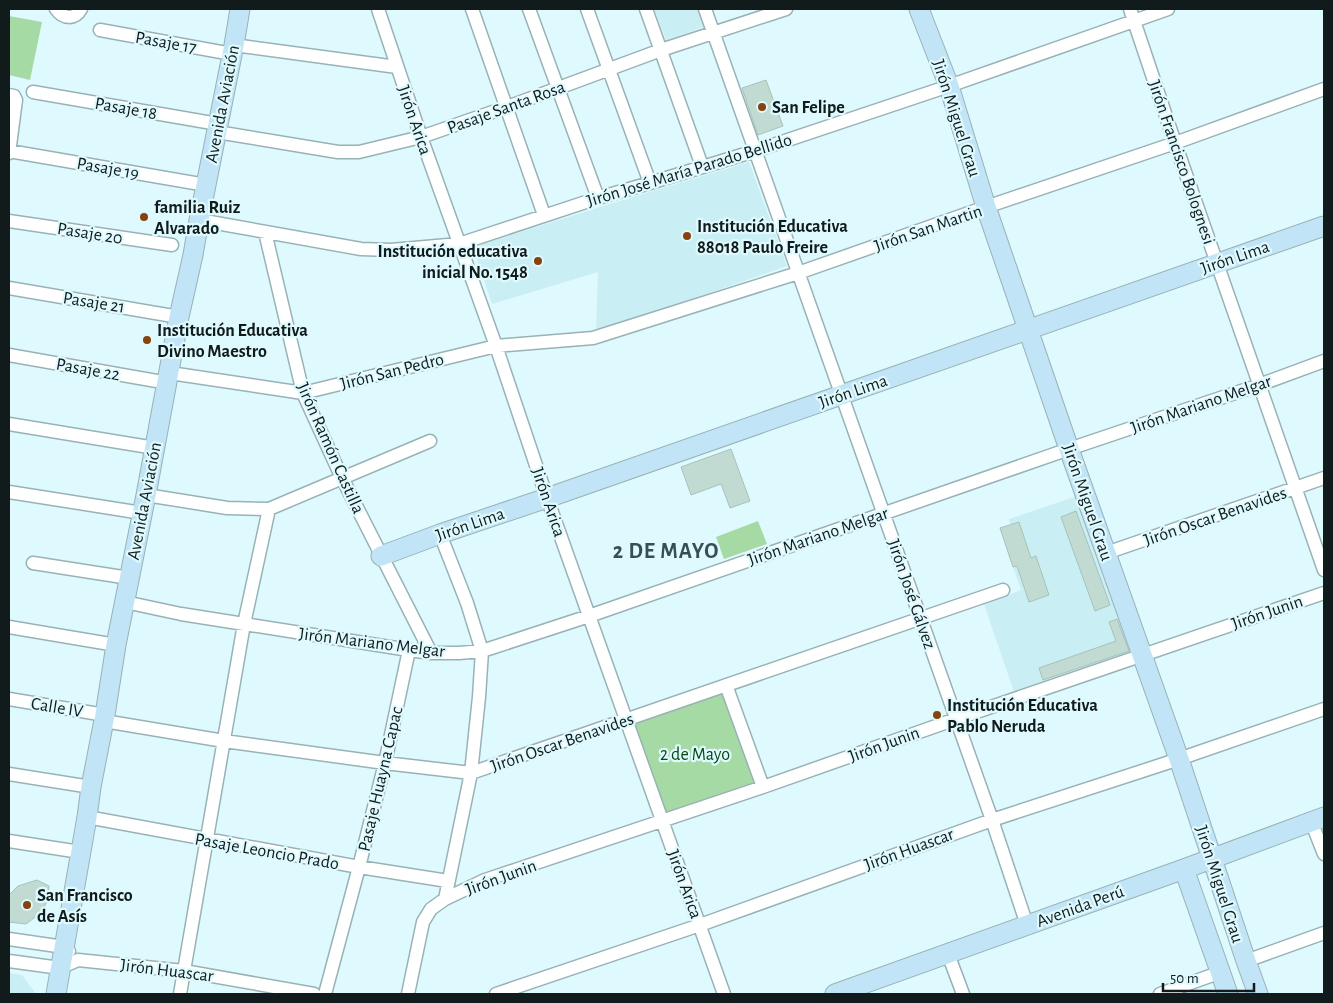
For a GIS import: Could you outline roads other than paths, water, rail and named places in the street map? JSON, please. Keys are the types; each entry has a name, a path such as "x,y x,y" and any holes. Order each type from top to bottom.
{"street":[{"path":"56,9 65,17 73,17 80,9"},
{"name":"Avenida Aviación","path":"56,994 104,718 111,645 125,602 240,9"},
{"name":"Jirón Arica","path":"380,9 397,67 496,346 547,498 724,994"},
{"path":"472,9 544,215"},
{"path":"529,9 598,198"},
{"path":"587,9 650,183"},
{"path":"646,9 702,166"},
{"name":"Jirón José Gálvez","path":"705,9 992,820 1027,925"},
{"name":"Pasaje Santa Rosa","path":"218,128 338,152 359,152 421,137 661,50 786,9"},
{"name":"Jirón Miguel Grau","path":"919,9 948,86 986,207 1179,759 1258,994"},
{"name":"Jirón José María Parado Bellido","path":"199,220 361,249 391,250 459,244 598,198 755,151 948,86 1132,15 1168,9"},
{"name":"Jirón Francisco Bolognesi","path":"1132,15 1324,570"},
{"name":"Pasaje 17","path":"100,30 233,50 397,67"},
{"name":"Jirón San Martin","path":"496,346 593,338 798,273 1175,143 1324,88"},
{"name":"Pasaje 18","path":"33,92 218,128"},
{"path":"9,95 14,96 16,100 9,152"},
{"name":"Pasaje 19","path":"9,152 206,185"},
{"name":"Pasaje 20","path":"9,221 172,245"},
{"name":"Jirón Lima","path":"381,556 1324,226"},
{"name":"Jirón Ramón Castilla","path":"265,232 303,393 342,478 431,653"},
{"name":"Pasaje 21","path":"9,288 180,317"},
{"name":"Jirón San Pedro","path":"169,378 303,393 496,346"},
{"name":"Pasaje 22","path":"9,355 169,378"},
{"name":"Jirón Mariano Melgar","path":"125,602 181,614 431,653 482,651 589,616 1324,361"},
{"path":"9,424 155,448"},
{"path":"9,492 144,504 269,509 430,441"},
{"name":"Jirón Oscar Benavides","path":"1106,553 1324,478"},
{"path":"180,994 244,624 269,509"},
{"path":"440,534 467,604 482,651 471,773 445,899"},
{"path":"33,563 129,578"},
{"name":"Jirón Oscar Benavides","path":"104,718 224,741 471,773 1003,590"},
{"name":"Jirón Junin","path":"408,994 422,922 431,909 445,899 485,880 763,787 1324,592"},
{"path":"9,628 111,645"},
{"name":"Pasaje Huayna Capac","path":"325,994 385,763 410,650"},
{"path":"726,685 763,787"},
{"name":"Calle IV","path":"9,699 104,718"},
{"name":"Jirón Huascar","path":"496,994 700,925 992,820 1179,759 1324,708"},
{"path":"9,774 91,787"},
{"name":"Pasaje Leoncio Prado","path":"87,817 359,867 448,881"},
{"path":"1318,819 1324,854"},
{"name":"Avenida Perú","path":"838,994 1318,819"},
{"path":"9,841 80,852"},
{"name":"Jirón Miguel Grau","path":"1184,869 1228,994"},
{"path":"1246,961 1324,932"},
{"path":"9,939 64,947 78,960"},
{"path":"948,954 963,994"},
{"path":"9,960 60,968"},
{"name":"Jirón Huascar","path":"60,968 78,960 184,971 314,994"},
{"path":"1160,994 1221,972"}],"place":[{"name":"San Felipe","path":"762,107"},
{"name":"familia Ruiz Alvarado","path":"144,217"},
{"name":"Institución Educativa 88018 Paulo Freire","path":"687,236"},
{"name":"Institución educativa inicial No. 1548","path":"538,261"},
{"name":"Institución Educativa Divino Maestro","path":"147,340"},
{"name":"Institución Educativa Pablo Neruda","path":"937,715"},
{"name":"San Francisco de Asís","path":"27,905"}],"district":[{"name":"2 DE MAYO","path":"666,550"}],"park label":[{"name":"2 de Mayo","path":"695,754"}]}
